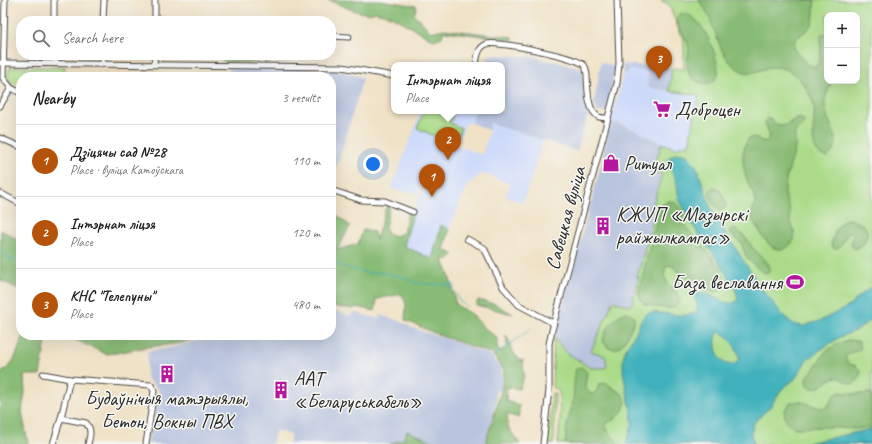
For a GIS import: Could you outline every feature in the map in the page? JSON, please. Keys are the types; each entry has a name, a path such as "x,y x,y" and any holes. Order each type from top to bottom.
{"street":[{"path":"5,0 2,63 4,78 11,88 16,90"},
{"path":"54,0 54,16"},
{"path":"103,16 104,0"},
{"path":"155,0 155,16"},
{"name":"Савецкая вуліца","path":"543,444 549,390 549,344 616,83 619,63 616,0"},
{"path":"336,36 349,37"},
{"path":"476,62 478,52 487,44 496,44 563,56 578,61 584,65 587,72 590,104 593,111 599,116 608,118"},
{"path":"2,63 342,67 391,75"},
{"path":"0,106 11,88"},
{"path":"0,138 16,145"},
{"path":"336,192 361,200 385,201 413,212"},
{"path":"0,193 16,201"},
{"path":"467,239 484,248 503,287 519,305 554,323"},
{"path":"43,374 70,379 151,385 154,391 146,444"},
{"path":"53,444 70,379"},
{"path":"61,418 86,423 91,431 88,444"}],"shaded area":[{"path":"492,55 535,57 582,69 589,111 577,151 490,123 488,130 472,123 474,114 505,114 505,62 487,62 488,57"},
{"path":"601,62 615,67 607,111 598,112 594,104"},
{"path":"623,64 672,68 669,91 647,87 647,71 631,70 623,74"},
{"path":"230,67 339,70 363,78 337,166 336,72 228,72"},
{"path":"631,70 647,71 647,87 699,95 689,144 675,148 626,126 611,121 623,74"},
{"path":"420,114 474,114 472,123 465,124 457,146 482,155 489,132 488,130 490,123 543,140 523,203 505,196 510,184 485,174 481,174 468,184 449,230 441,225 432,259 404,246 413,212 429,170 417,193 391,189"},
{"name":"КЖУП «Мазырскі райжылкамгас»","path":"611,121 626,126 662,143 654,171 662,174 651,211 655,213 637,276 639,277 631,306 613,301 591,351 605,356 607,365 605,368 591,368 568,354 554,338 601,165 607,164 608,158 603,156"},
{"name":"ААТ «Беларуськабель»","path":"336,312 351,316 353,312 379,319 380,315 402,322 409,325 409,327 491,355 501,368 502,375 500,391 496,391 496,403 485,444 447,444 442,442 439,444 408,431 404,439 390,444 289,444 291,435 276,430 272,444 148,444 151,423 154,421 159,390 146,378 148,351 171,348 199,340 336,340"}],"green space":[{"path":"328,0 380,0 417,6 414,14 431,32 443,29 513,37 513,40 444,31 442,37 434,40 391,16 375,12 370,14 355,11"},
{"path":"661,0 872,0 872,444 558,444 560,419 559,390 552,387 554,338 568,354 591,368 605,368 607,365 605,356 591,351 613,301 631,306 639,277 637,277 655,213 651,212 662,174 653,172 662,143 675,148 689,144 699,95 669,91 672,68 684,69 684,43 669,4"},
{"path":"698,0 815,0 813,22 810,27 795,41 794,45 795,50 805,61 810,66 815,67 819,62 821,54 821,38 822,35 824,35 824,84 831,84 826,96 825,105 828,119 836,139 836,146 833,152 827,157 820,155 816,150 813,136 814,106 809,93 802,82 794,74 779,67 767,68 749,73 738,69 724,54 704,8"},
{"path":"680,14 688,15 696,20 713,48 718,69 718,76 713,82 699,82 695,80 688,72 688,44 676,22 676,19"},
{"path":"223,60 256,60 256,63 223,62"},
{"path":"10,67 65,67 64,72 16,72 16,85 7,78"},
{"path":"423,114 453,114 450,123 461,128 455,145 417,128"},
{"path":"767,118 781,126 787,125 794,120 799,119 802,119 804,122 804,124 795,133 794,154 785,185 794,239 791,244 781,250 772,247 768,243 753,222 752,214 755,199 747,179 743,161 744,148 749,138 754,137 764,142 768,140 769,133 764,121"},
{"path":"713,187 719,189 726,202 726,207 720,210 713,204 709,193"},
{"path":"668,201 678,204 681,208 689,231 707,251 721,270 725,285 720,290 712,291 696,285 670,265 666,266 664,274 665,278 669,285 679,295 680,300 672,308 662,308 645,304 640,298 639,290 658,214 662,205"},
{"path":"387,204 390,205 385,227 388,233 394,236 403,233 408,212 413,214 404,246 432,259 441,225 449,230 444,250 453,254 450,259 443,260 449,275 456,305 472,314 484,328 497,338 497,348 501,352 507,346 506,335 511,349 520,361 523,360 524,376 519,389 507,387 506,401 519,405 519,418 507,414 508,428 520,444 485,444 501,392 504,371 493,354 439,335 405,320 406,304 402,294 377,299 375,311 356,307 353,309 336,307 336,214 350,226 337,250 358,244 363,230 374,232 376,240"},
{"path":"847,219 860,223 865,227 867,234 865,241 860,247 853,248 851,243 854,235 850,232 842,244 834,249 831,244 838,226"},
{"path":"730,229 734,229 741,233 765,260 770,268 767,273 762,272 746,257 741,243 731,234"},
{"path":"1,230 16,239 16,288 0,280"},
{"path":"478,300 495,304 513,314 476,305"},
{"path":"627,312 634,316 634,318 633,324 622,345 616,349 608,348 603,341 608,328 615,319"},
{"path":"21,340 46,340 40,375 24,375 25,393 22,411 28,444 0,444 0,374 10,365"},
{"path":"77,340 190,340 182,343 106,354"},
{"path":"848,340 858,341 861,347 859,350 849,353 845,358 849,364 856,366 860,370 860,375 856,383 851,384 837,377 817,388 810,388 806,382 806,378 825,352 836,344"},
{"path":"582,367 587,372 585,387 589,393 594,394 599,384 606,383 622,394 626,402 623,411 614,420 608,422 606,426 618,444 565,444 567,424 573,402 575,372 577,368"},
{"path":"840,392 855,394 872,393 872,427 854,429 825,427 795,428 792,427 786,420 785,411 790,404 799,402 825,408 829,405 834,395"},
{"path":"552,393 555,394 554,438 553,444 547,444 550,425"},
{"path":"407,431 439,444 390,444 404,439"}],"water":[{"path":"678,153 687,155 693,161 698,170 711,208 720,224 762,289 783,315 793,324 803,326 822,320 849,306 872,287 872,319 857,330 840,337 806,361 795,379 782,389 770,407 754,423 751,434 754,444 626,444 632,426 632,420 624,377 623,359 626,348 636,333 644,316 652,312 677,315 690,315 695,313 697,306 694,295 698,292 708,294 726,303 736,302 738,298 735,289 719,262 698,234 679,199 676,180 668,164 668,159","holes":["719,332 729,339 739,355 739,359 735,364 724,362 717,352 717,335"]},
{"path":"872,429 872,444 802,444"}],"waterway":[{"path":"0,250 11,260 16,261"},
{"path":"336,264 366,273 383,273 404,277 415,283 446,285 455,293 460,302 467,306"},
{"path":"446,285 452,283 454,288"},
{"path":"492,357 531,329"}],"place":[{"name":"КНС \"Телепуны\"","path":"659,79"},
{"name":"Доброцен","path":"662,109"},
{"name":"Інтэрнат ліцэя","path":"448,160"},
{"name":"Ритуал","path":"611,163"},
{"name":"Дзіцячы сад №28","path":"432,197"},
{"name":"КЖУП «Мазырскі райжылкамгас»","path":"603,226"},
{"name":"База веславання","path":"795,282"},
{"name":"Будаўнічыя матэрыялы, Бетон, Вокны ПВХ","path":"167,374"},
{"name":"ААТ «Беларуськабель»","path":"281,390"}]}
